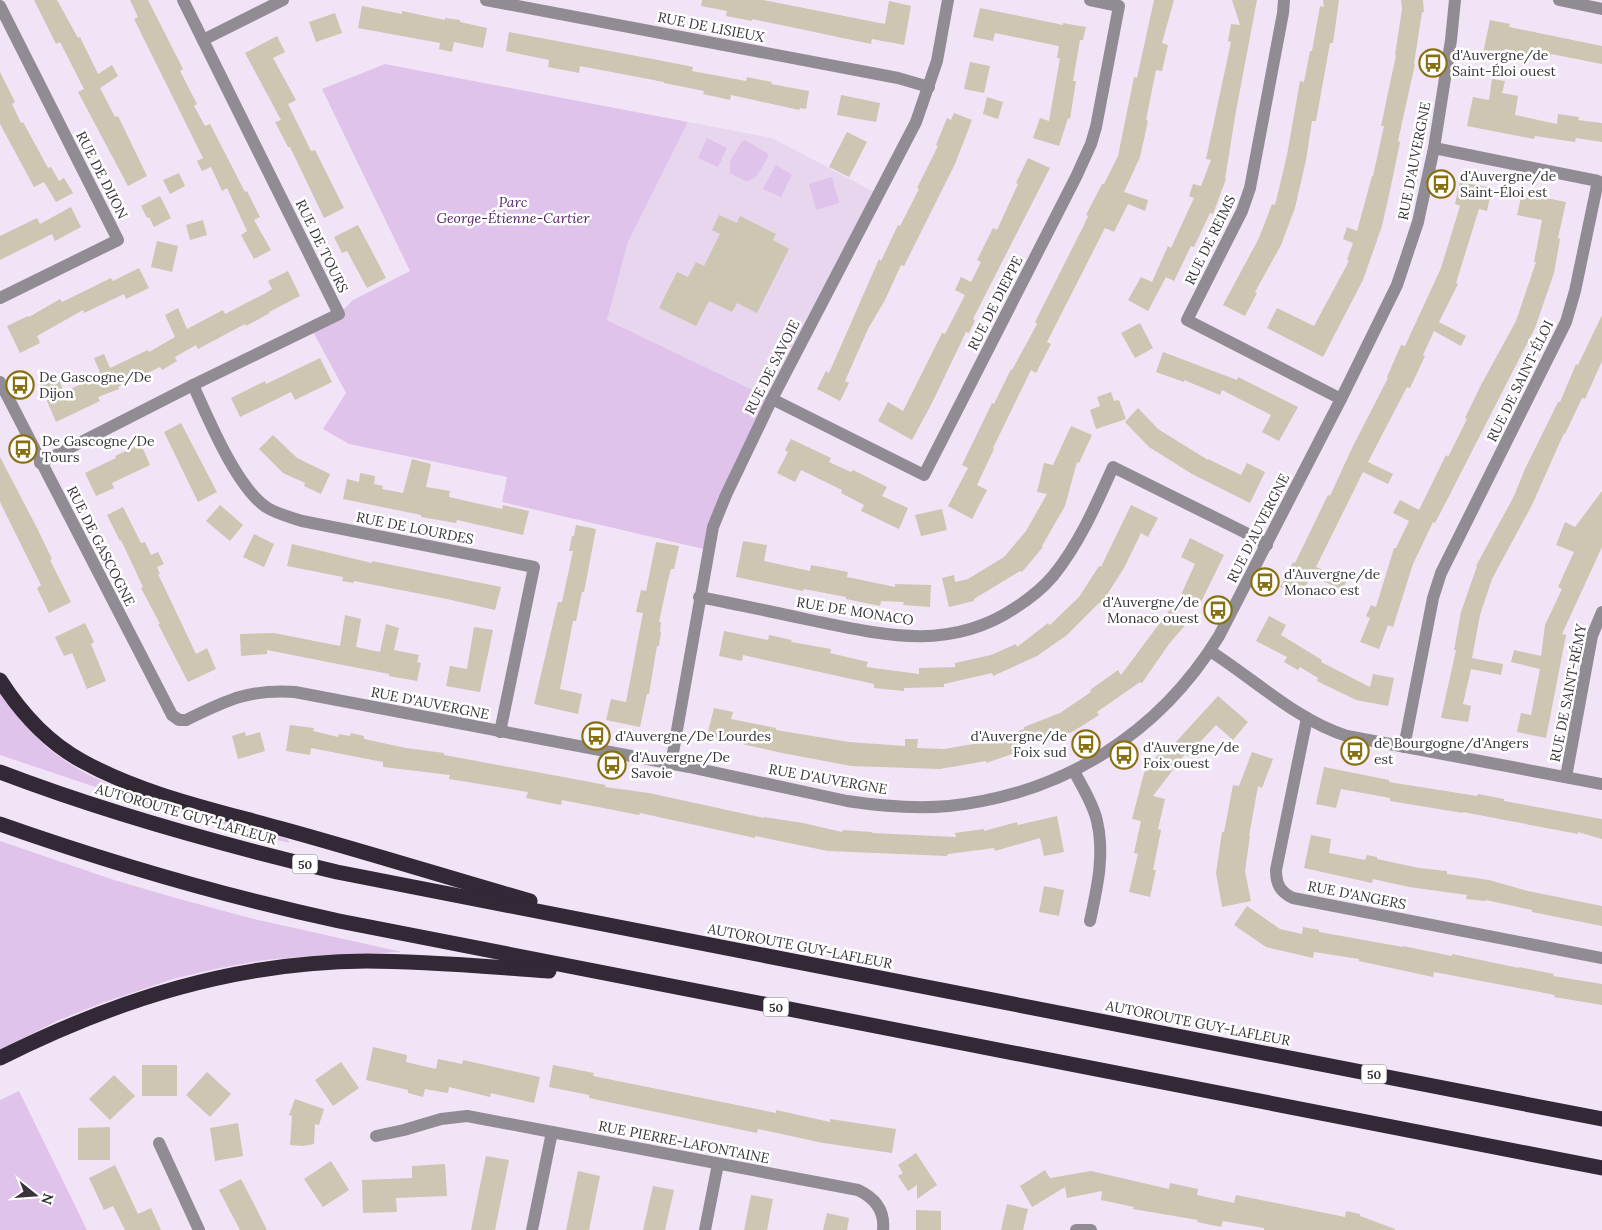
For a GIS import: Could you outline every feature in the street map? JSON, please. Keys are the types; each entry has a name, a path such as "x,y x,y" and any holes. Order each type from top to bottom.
{"highway":[{"path":"0,680 19,708 55,744 81,761 112,776 184,801 618,927"},
{"name":"AUTOROUTE GUY-LAFLEUR","path":"0,772 123,814 254,852 354,875 1602,1119"},
{"name":"50","path":"0,824 114,862 246,900 354,924 1602,1168"},
{"path":"0,1058 78,1022 125,1003 199,982 268,969 331,963 374,962 606,974"}],"street":[{"name":"RUE DE TOURS","path":"40,463 193,385 339,314 183,0"},
{"path":"203,40 283,0"},
{"name":"RUE DE SAVOIE","path":"671,764 699,597 713,527 726,495 772,399 916,122 937,61 948,0"},
{"name":"RUE DE DIEPPE","path":"772,399 924,475 1072,186 1091,144 1119,6 1090,0"},
{"name":"RUE DE REIMS","path":"1284,0 1250,188 1242,211 1187,320 1341,399"},
{"name":"RUE D'AUVERGNE","path":"179,720 186,720 239,696 258,692 295,692 873,804 926,807 949,806 1000,797 1025,790 1074,771 1109,751 1144,726 1182,688 1210,650 1341,399 1397,285 1418,222 1434,148 1451,40 1455,0"},
{"path":"1559,0 1602,9"},
{"name":"RUE DE LISIEUX","path":"493,1 898,78 929,87"},
{"name":"RUE DE DIJON","path":"0,6 118,240 0,298"},
{"name":"RUE DE SAINT-ÉLOI","path":"1404,747 1433,598 1441,573 1566,322 1575,291 1598,181 1434,148"},
{"name":"RUE DE GASCOGNE","path":"0,382 40,463 172,715 179,720"},
{"name":"RUE DE LOURDES","path":"193,385 234,468 244,484 266,507 278,513 302,520 534,567 500,732"},
{"name":"RUE DE MONACO","path":"699,597 887,634 934,636 971,630 1004,616 1038,591 1052,577 1079,537 1113,467 1244,532 1266,545"},
{"name":"RUE DE SAINT-RÉMY","path":"1566,777 1592,636 1601,614"},
{"path":"1210,650 1307,718 1320,726 1347,736 1602,784"},
{"name":"RUE D'ANGERS","path":"1307,718 1276,870 1276,878 1280,888 1286,894 1294,898 1602,958"},
{"path":"1074,771 1090,802 1099,837 1100,872 1090,921"},
{"name":"RUE PIERRE-LAFONTAINE","path":"376,1136 441,1119 467,1116 858,1190 869,1195 876,1203 884,1222 883,1230"},
{"path":"532,1230 552,1132"},
{"path":"159,1143 199,1230"},
{"path":"705,1230 718,1164"},
{"path":"1076,1230 1091,1230"}],"shaded area":[{"path":"688,122 772,138 878,194 772,399 607,320 628,242"}],"green space":[{"name":"Parc George-Étienne-Cartier","path":"385,64 688,122 628,242 607,320 772,399 708,550 502,502 507,477 349,444 323,429 346,393 311,328 339,314 353,300 410,271 322,89"},
{"path":"707,138 727,148 718,167 698,158"},
{"path":"745,140 767,153 768,157 756,177 747,182 730,173 730,161 742,141"},
{"path":"776,165 792,175 781,197 763,189"},
{"path":"832,177 839,203 816,210 809,184"},
{"path":"0,693 40,741 82,771 140,796 287,839 290,843 146,804 0,755"},
{"path":"0,841 111,879 172,897 250,918 402,952 265,960 173,979 102,1003 57,1021 0,1050"},
{"path":"19,1091 87,1230 0,1230 0,1100"}],"building":[{"path":"34,0 57,0 78,38 80,37 98,74 112,65 118,76 100,88 115,117 118,116 147,176 128,186 78,92 84,89 60,42 56,44"},
{"path":"130,0 148,0 183,69 180,71 197,104 194,106 205,126 210,124 260,217 254,220 271,250 254,259 241,235 247,231 227,188 222,191 211,167 202,171 197,161 203,158 134,19 138,17"},
{"path":"702,0 763,0 885,24 889,1 911,6 904,45 872,39 871,44 752,19 752,21 726,16 727,11 701,6"},
{"path":"1154,0 1174,0 1162,43 1168,45 1162,71 1156,70 1140,157 1124,192 1148,200 1145,211 1128,204 1114,232 1105,228 1047,342 1051,344 1036,373 1031,370 993,448 977,485 987,490 972,519 948,506 968,468 962,465 992,403 994,404 1011,369 1037,324 1035,322 1084,225 1088,216 1086,215 1118,156 1134,77 1137,78"},
{"path":"1232,0 1257,0 1236,111 1226,179 1213,214 1210,213 1194,247 1191,246 1174,281 1166,277 1148,311 1128,300 1141,277 1152,282 1168,246 1171,248 1194,198 1189,196 1193,184 1201,186 1211,160 1206,159 1231,42 1228,41 1231,24 1240,25"},
{"path":"1323,0 1339,0 1333,43 1330,43 1316,121 1312,121 1306,160 1295,208 1281,245 1255,292 1257,293 1245,316 1223,305 1259,238 1272,204 1275,205 1287,155 1300,81 1304,82 1320,6 1324,7"},
{"path":"1401,0 1423,0 1424,12 1422,12 1415,64 1398,141 1400,142 1392,181 1382,226 1363,280 1323,357 1267,328 1277,308 1314,326 1349,261 1347,260 1353,243 1343,239 1347,227 1357,231 1373,176 1396,55 1402,9"},
{"path":"362,6 402,14 402,11 445,20 445,18 460,20 460,22 487,28 483,48 454,42 452,52 439,49 440,43 358,28"},
{"path":"980,8 1063,25 1063,23 1086,27 1083,40 1080,40 1073,81 1076,81 1070,119 1068,118 1059,146 1033,138 1040,118 1049,121 1060,58 1057,58 1059,46 995,33 993,41 973,37"},
{"path":"335,13 342,33 316,42 309,22"},
{"path":"1490,20 1510,24 1509,27 1602,46 1602,64 1551,54 1550,59 1505,49 1502,62 1482,58"},
{"path":"509,32 693,67 692,71 746,81 747,77 772,82 771,84 809,91 806,109 800,108 799,110 731,95 730,100 703,94 704,91 580,66 579,73 548,67 549,60 506,51"},
{"path":"277,36 285,52 273,58 296,100 288,104 311,151 315,150 344,208 324,218 290,147 288,147 275,122 281,120 245,53"},
{"path":"970,62 990,66 984,93 964,89"},
{"path":"0,72 15,102 12,104 21,123 23,122 48,168 51,167 59,181 64,178 73,193 56,202 44,182 34,187 0,124"},
{"path":"1492,79 1505,81 1502,93 1518,96 1515,115 1557,124 1558,114 1579,117 1578,120 1602,123 1602,142 1576,138 1575,142 1535,136 1534,139 1467,126 1473,97 1489,100"},
{"path":"841,95 880,103 876,122 837,115"},
{"path":"987,97 1003,102 998,119 983,114"},
{"path":"954,113 972,120 955,164 904,266 901,265 885,300 868,329 845,381 849,383 840,401 817,389 826,371 829,373 879,259 881,261 898,225 900,226 919,189 917,188 938,146 936,145 947,118 951,120"},
{"path":"847,132 867,142 849,177 829,167"},
{"path":"1028,158 1050,168 973,319 975,320 969,333 966,332 912,440 878,421 888,402 903,411 942,333 945,334 965,295 955,290 961,277 971,282 981,262 977,260 993,228 997,230"},
{"path":"179,173 185,186 170,194 163,180"},
{"path":"1460,182 1492,188 1487,211 1479,209 1456,283 1458,284 1439,322 1466,336 1461,346 1434,331 1410,388 1407,387 1368,462 1393,474 1388,484 1363,472 1316,567 1347,579 1343,590 1311,576 1300,597 1280,587 1293,562 1295,563 1328,495 1330,496 1388,378 1401,345 1405,346 1441,268 1460,206 1455,204"},
{"path":"1522,193 1566,202 1558,238 1560,239 1554,273 1535,328 1435,523 1433,522 1413,564 1393,627 1388,625 1379,649 1360,642 1370,618 1366,616 1371,605 1376,607 1394,548 1396,548 1409,521 1393,513 1400,500 1419,510 1446,455 1448,457 1467,419 1465,418 1481,385 1516,321 1536,262 1534,262 1542,220 1517,215"},
{"path":"160,196 171,218 154,227 141,206"},
{"path":"71,207 81,227 55,241 52,234 0,260 0,236 37,218 40,224"},
{"path":"719,215 737,223 740,216 776,234 773,240 789,249 757,313 737,303 732,312 709,301 696,326 659,308 677,272 688,277 696,262 704,266 720,234 712,230"},
{"path":"203,220 207,235 190,240 186,225"},
{"path":"358,225 386,278 367,288 347,251 342,253 334,237"},
{"path":"157,241 178,246 172,272 151,267"},
{"path":"139,268 149,288 126,299 124,294 84,313 83,310 37,336 40,343 20,353 7,326 29,317 60,299 62,302 111,278 113,281"},
{"path":"288,271 300,296 246,326 245,324 198,349 196,345 175,357 177,361 162,370 160,367 118,387 119,389 98,397 100,401 56,422 39,382 57,375 64,392 101,375 94,358 104,354 110,368 148,350 149,352 175,337 165,315 178,308 187,329 223,310 225,314 266,293 272,289 268,281"},
{"path":"1602,315 1602,361 1585,399 1582,398 1564,433 1532,505 1492,579 1480,615 1472,658 1503,664 1501,675 1471,669 1463,704 1471,706 1468,722 1441,718 1456,650 1454,650 1461,612 1476,566 1514,496 1525,469 1558,402 1560,402 1576,364 1578,365"},
{"path":"1140,323 1153,348 1135,358 1121,333"},
{"path":"1163,352 1237,380 1238,377 1298,407 1279,441 1262,432 1271,415 1222,390 1220,395 1184,380 1184,382 1156,372"},
{"path":"320,358 332,382 295,400 291,392 240,417 231,398 265,381 266,384"},
{"path":"1111,392 1114,401 1119,400 1126,419 1096,429 1090,410 1100,406 1097,397"},
{"path":"1138,408 1158,429 1208,460 1241,475 1247,463 1265,472 1250,503 1192,474 1149,447 1125,422"},
{"path":"181,423 217,492 198,502 164,432"},
{"path":"1071,426 1092,435 1079,463 1077,462 1065,506 1043,547 1022,572 1020,571 974,599 974,601 949,607 942,578 954,575 955,582 968,579 1004,557 1026,531 1047,494 1037,492 1044,463 1053,465"},
{"path":"273,435 297,458 330,474 321,494 304,486 305,483 283,473 259,449"},
{"path":"791,439 831,458 829,462 851,472 853,470 887,487 882,496 908,508 899,529 861,511 864,505 841,493 842,490 801,470 795,482 777,473 788,452 785,450"},
{"path":"141,444 150,465 112,483 114,488 96,496 85,473"},
{"path":"0,457 37,528 52,559 50,560 71,602 49,613 37,588 41,585 0,502"},
{"path":"412,459 431,464 426,487 450,491 449,497 502,509 503,505 529,511 523,535 457,520 456,523 421,517 421,515 343,499 347,479 359,482 360,473 375,476 374,484 383,486 382,489 403,493"},
{"path":"1602,491 1602,547 1562,634 1566,635 1546,738 1517,732 1521,713 1531,715 1540,669 1511,662 1514,650 1541,656 1545,625 1562,589 1558,587 1574,552 1556,545 1565,522 1575,527"},
{"path":"220,505 243,525 230,541 206,521"},
{"path":"1131,505 1158,518 1148,537 1141,533 1124,568 1101,604 1099,603 1067,635 1037,656 993,676 992,673 944,684 944,687 904,688 904,691 874,688 874,684 743,655 742,661 719,656 724,631 768,640 769,635 792,640 791,642 831,649 830,653 868,662 866,667 919,674 919,668 955,667 955,663 991,655 1016,644 1017,647 1048,623 1050,625 1079,597 1099,566 1101,567"},
{"path":"123,507 141,543 145,542 151,555 158,552 164,564 157,567 160,574 158,574 196,654 207,648 216,669 188,682 141,588 143,587 121,540 107,515"},
{"path":"942,509 947,530 921,536 915,515"},
{"path":"576,525 596,529 584,592 582,592 576,621 573,621 560,689 582,694 578,714 534,704 558,602 562,602 573,551 569,551"},
{"path":"254,534 274,544 264,567 243,557"},
{"path":"1190,538 1224,555 1199,606 1180,597 1195,564 1181,557"},
{"path":"743,541 767,545 764,561 810,571 811,565 848,572 847,577 895,587 895,584 931,585 930,607 903,605 904,602 881,601 880,606 846,599 846,597 804,589 803,591 736,577"},
{"path":"656,542 679,546 674,569 671,569 668,580 659,622 661,622 661,632 659,646 657,646 649,694 647,694 640,727 606,720 611,699 626,702 643,613 636,612 641,590 646,591"},
{"path":"292,544 372,563 372,561 501,587 495,610 354,581 353,583 342,581 343,577 287,566"},
{"path":"1171,608 1188,622 1169,644 1142,683 1140,682 1097,712 1099,715 1074,731 1044,743 1042,738 1020,746 1021,751 986,763 986,761 940,769 851,766 707,736 714,708 733,712 731,719 776,728 776,730 849,742 905,746 905,739 918,739 917,748 944,749 985,742 1024,729 1024,727 1060,713 1091,692 1090,690 1118,670 1121,675"},
{"path":"345,615 361,619 356,647 380,652 386,624 399,628 394,650 419,655 417,662 421,663 417,681 267,650 267,654 241,656 240,634 274,633 340,646"},
{"path":"1269,616 1286,625 1281,635 1322,660 1321,662 1370,687 1373,674 1394,678 1388,706 1356,700 1317,681 1318,678 1300,667 1298,670 1284,662 1287,657 1256,641"},
{"path":"85,623 94,642 91,644 106,681 87,689 72,653 64,656 55,637"},
{"path":"474,627 493,630 480,692 446,686 450,666 467,669"},
{"path":"1218,696 1248,722 1233,740 1216,725 1187,756 1185,754 1153,796 1165,799 1158,829 1161,830 1153,870 1156,870 1150,897 1129,892 1138,854 1134,853 1141,821 1132,819 1144,773 1160,752 1164,755"},
{"path":"290,725 314,728 313,731 338,737 339,734 350,736 351,733 364,736 364,739 406,748 444,753 444,755 606,785 605,787 649,793 764,818 803,823 842,832 843,830 956,837 955,833 984,829 984,831 1017,822 1018,825 1057,816 1064,852 1044,856 1040,838 995,851 994,848 948,854 947,856 828,851 755,836 755,838 640,813 639,815 562,800 561,805 526,798 528,792 449,779 450,775 383,767 383,762 311,748 310,755 286,751"},
{"path":"245,732 246,736 260,732 265,751 238,759 232,736"},
{"path":"1252,752 1273,759 1262,788 1258,786 1249,836 1245,871 1251,901 1222,907 1216,873 1222,832 1224,832 1233,785 1239,786"},
{"path":"1324,767 1389,780 1389,782 1477,796 1478,794 1504,799 1504,801 1602,819 1602,839 1578,832 1578,834 1463,812 1390,801 1390,798 1341,789 1336,808 1316,804"},
{"path":"1311,835 1331,839 1329,853 1365,860 1367,855 1377,857 1377,859 1419,868 1447,871 1447,874 1489,880 1528,891 1602,906 1602,926 1532,912 1532,910 1486,900 1466,899 1467,895 1409,887 1373,879 1372,883 1304,868"},
{"path":"1044,886 1064,890 1059,916 1039,912"},
{"path":"1247,906 1280,929 1302,934 1303,927 1319,930 1319,932 1452,956 1452,954 1554,974 1553,976 1602,984 1602,1005 1434,972 1433,977 1359,961 1359,959 1314,952 1313,958 1266,947 1234,925"},
{"path":"373,1047 407,1055 406,1062 436,1069 438,1059 462,1064 463,1060 540,1077 534,1103 491,1093 490,1097 449,1087 448,1093 425,1089 423,1097 408,1093 408,1090 366,1080"},
{"path":"341,1062 359,1088 333,1106 315,1080"},
{"path":"142,1065 177,1065 177,1096 142,1096"},
{"path":"553,1065 594,1073 593,1076 776,1113 776,1110 830,1122 830,1119 896,1129 892,1153 823,1143 758,1129 757,1133 589,1098 589,1095 549,1087"},
{"path":"207,1072 231,1094 210,1117 186,1095"},
{"path":"114,1075 135,1096 110,1120 89,1099"},
{"path":"295,1099 324,1109 319,1125 315,1124 314,1144 303,1146 290,1145 292,1116 289,1115"},
{"path":"238,1123 243,1156 215,1161 210,1128"},
{"path":"110,1127 110,1160 78,1160 78,1128"},
{"path":"916,1153 937,1185 917,1199 917,1185 908,1191 898,1176 903,1173 898,1165"},
{"path":"486,1156 509,1160 495,1230 471,1230"},
{"path":"331,1161 349,1190 323,1207 304,1179"},
{"path":"445,1164 447,1196 396,1198 397,1212 363,1213 362,1180 412,1178 412,1166"},
{"path":"115,1165 138,1214 151,1208 161,1230 125,1230 113,1206 104,1210 89,1178"},
{"path":"1045,1170 1050,1178 1091,1171 1169,1189 1170,1183 1198,1189 1197,1195 1234,1203 1236,1195 1345,1217 1346,1211 1360,1214 1360,1216 1395,1230 1264,1230 1264,1228 1223,1221 1221,1227 1197,1222 1198,1220 1133,1209 1134,1207 1101,1200 1102,1191 1067,1198 1065,1187 1032,1207 1020,1186"},
{"path":"578,1171 600,1176 589,1230 566,1230"},
{"path":"241,1179 267,1230 240,1230 219,1190"},
{"path":"653,1186 674,1190 665,1230 643,1230"},
{"path":"751,1195 773,1199 767,1230 744,1230"},
{"path":"1007,1204 1028,1209 1023,1230 1001,1230"},
{"path":"916,1210 941,1211 941,1230 916,1230"},
{"path":"827,1213 849,1218 847,1230 823,1230"}],"place":[{"name":"d'Auvergne/de Saint-Éloi ouest","path":"1433,63"},
{"name":"d'Auvergne/de Saint-Éloi est","path":"1441,184"},
{"name":"De Gascogne/De Dijon","path":"20,385"},
{"name":"De Gascogne/De Tours","path":"23,449"},
{"name":"d'Auvergne/de Monaco est","path":"1265,582"},
{"name":"d'Auvergne/de Monaco ouest","path":"1218,610"},
{"name":"d'Auvergne/De Lourdes","path":"596,736"},
{"name":"d'Auvergne/de Foix sud","path":"1086,744"},
{"name":"de Bourgogne/d'Angers est","path":"1355,751"},
{"name":"d'Auvergne/de Foix ouest","path":"1124,755"},
{"name":"d'Auvergne/De Savoie","path":"612,765"}]}
